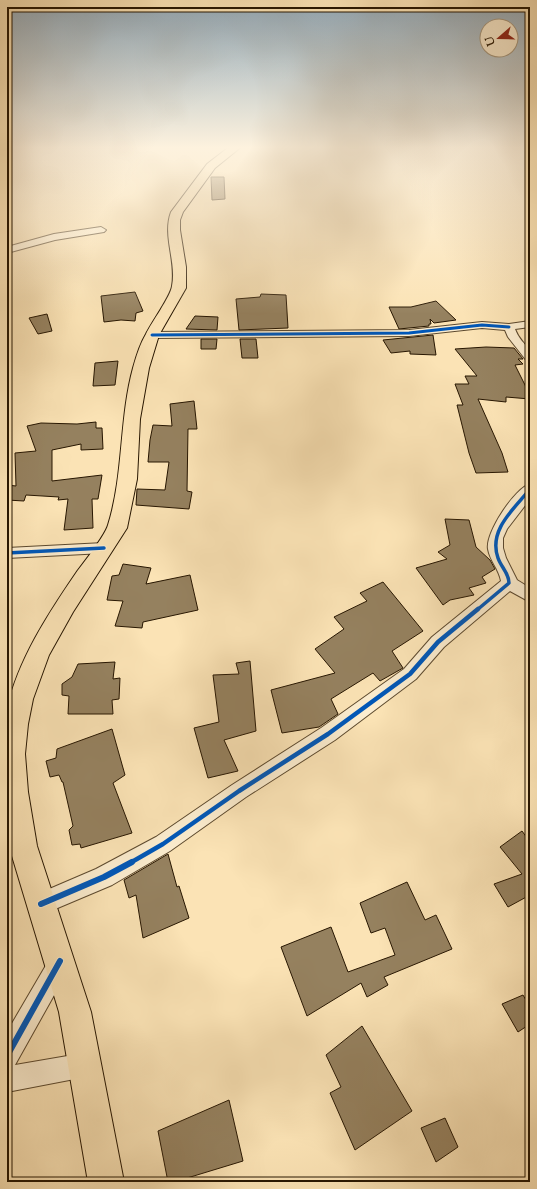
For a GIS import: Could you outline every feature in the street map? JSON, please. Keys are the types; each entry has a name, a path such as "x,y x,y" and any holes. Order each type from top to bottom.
{"main road":[{"path":"106,1182 75,1012 23,846 15,792 13,754 16,724 21,698 38,654 65,606 117,528 126,489 132,419 141,368 152,335 180,282 180,267 174,230 174,220 177,212 184,202"}],"street":[{"path":"7,250 64,235 101,230"},
{"path":"152,335 409,333 482,325 509,327 530,324"},
{"path":"509,327 512,335 530,358"},
{"path":"509,584 509,579 499,560 495,545 502,524 511,510 530,489"},
{"path":"7,553 104,548"},
{"path":"509,584 530,596"},
{"path":"40,904 104,877 163,844 239,790 328,734 410,674 438,642 509,584"},
{"path":"7,1056 60,961"},
{"path":"7,1079 85,1065"}],"building":[{"path":"135,292 143,311 136,313 135,321 121,320 104,322 101,296"},
{"path":"261,294 286,295 288,328 239,330 236,299 260,297"},
{"path":"436,301 456,320 434,323 430,319 431,324 429,324 429,326 399,329 389,307 411,307"},
{"path":"47,314 52,331 38,334 29,318"},
{"path":"195,316 218,317 217,330 186,329"},
{"path":"433,335 436,355 410,354 410,351 391,353 383,340"},
{"path":"201,339 217,339 216,349 201,349"},
{"path":"240,339 256,339 258,358 242,358"},
{"path":"486,347 514,348 523,359 518,359 523,364 515,365 530,395 530,399 506,397 506,402 478,399 502,453 508,472 476,473 469,453 457,405 463,405 455,384 469,384 465,376 477,376 455,349"},
{"path":"118,361 115,385 93,386 95,363"},
{"path":"194,401 197,429 188,429 187,491 192,492 189,509 136,505 137,489 165,490 169,462 148,462 153,425 172,426 170,404"},
{"path":"96,422 96,428 102,428 103,449 81,450 81,444 52,450 52,481 102,475 98,499 92,499 93,528 64,530 68,499 58,500 59,497 26,495 24,501 7,500 7,485 16,486 15,453 36,451 27,426 41,423 77,424"},
{"path":"445,519 469,520 476,547 490,560 495,569 482,577 486,583 469,588 474,595 450,600 443,605 416,568 447,559 438,552 450,545"},
{"path":"123,564 151,568 146,584 190,575 198,610 143,622 142,628 115,626 123,601 107,600 112,576 119,575"},
{"path":"383,582 423,631 392,651 403,668 380,681 373,673 331,699 338,714 319,727 282,733 271,690 335,673 315,649 344,629 334,617 367,601 360,593"},
{"path":"250,661 256,731 224,740 238,771 208,778 194,728 219,722 213,675 239,674 236,663"},
{"path":"115,662 113,679 120,678 119,699 112,700 113,714 68,714 69,696 62,695 62,684 72,677 78,664"},
{"path":"112,729 125,775 113,783 132,833 81,848 80,844 72,845 69,830 73,826 63,782 59,775 50,777 46,761 56,758 57,749"},
{"path":"522,831 530,842 530,895 508,907 494,884 522,874 500,847"},
{"path":"168,854 177,887 179,886 189,918 143,938 136,895 129,898 124,880"},
{"path":"407,882 425,920 436,915 452,949 384,977 388,985 367,997 361,983 307,1016 281,947 331,927 348,972 395,955 385,928 371,933 360,903"},
{"path":"523,995 530,1007 530,1024 518,1032 502,1004"},
{"path":"362,1026 412,1111 355,1150 330,1093 341,1087 326,1055"},
{"path":"229,1100 243,1161 174,1182 168,1182 158,1131"},
{"path":"445,1118 458,1147 436,1162 421,1128"}],"cycle path":[{"path":"152,335 409,333 482,325 509,327"},
{"path":"41,904 104,877 163,844 239,791 328,734 410,674 438,642 509,583 507,574 498,558 495,548 496,538 504,520 530,489"},
{"path":"7,553 104,548"},
{"path":"7,1056 60,961"}]}
